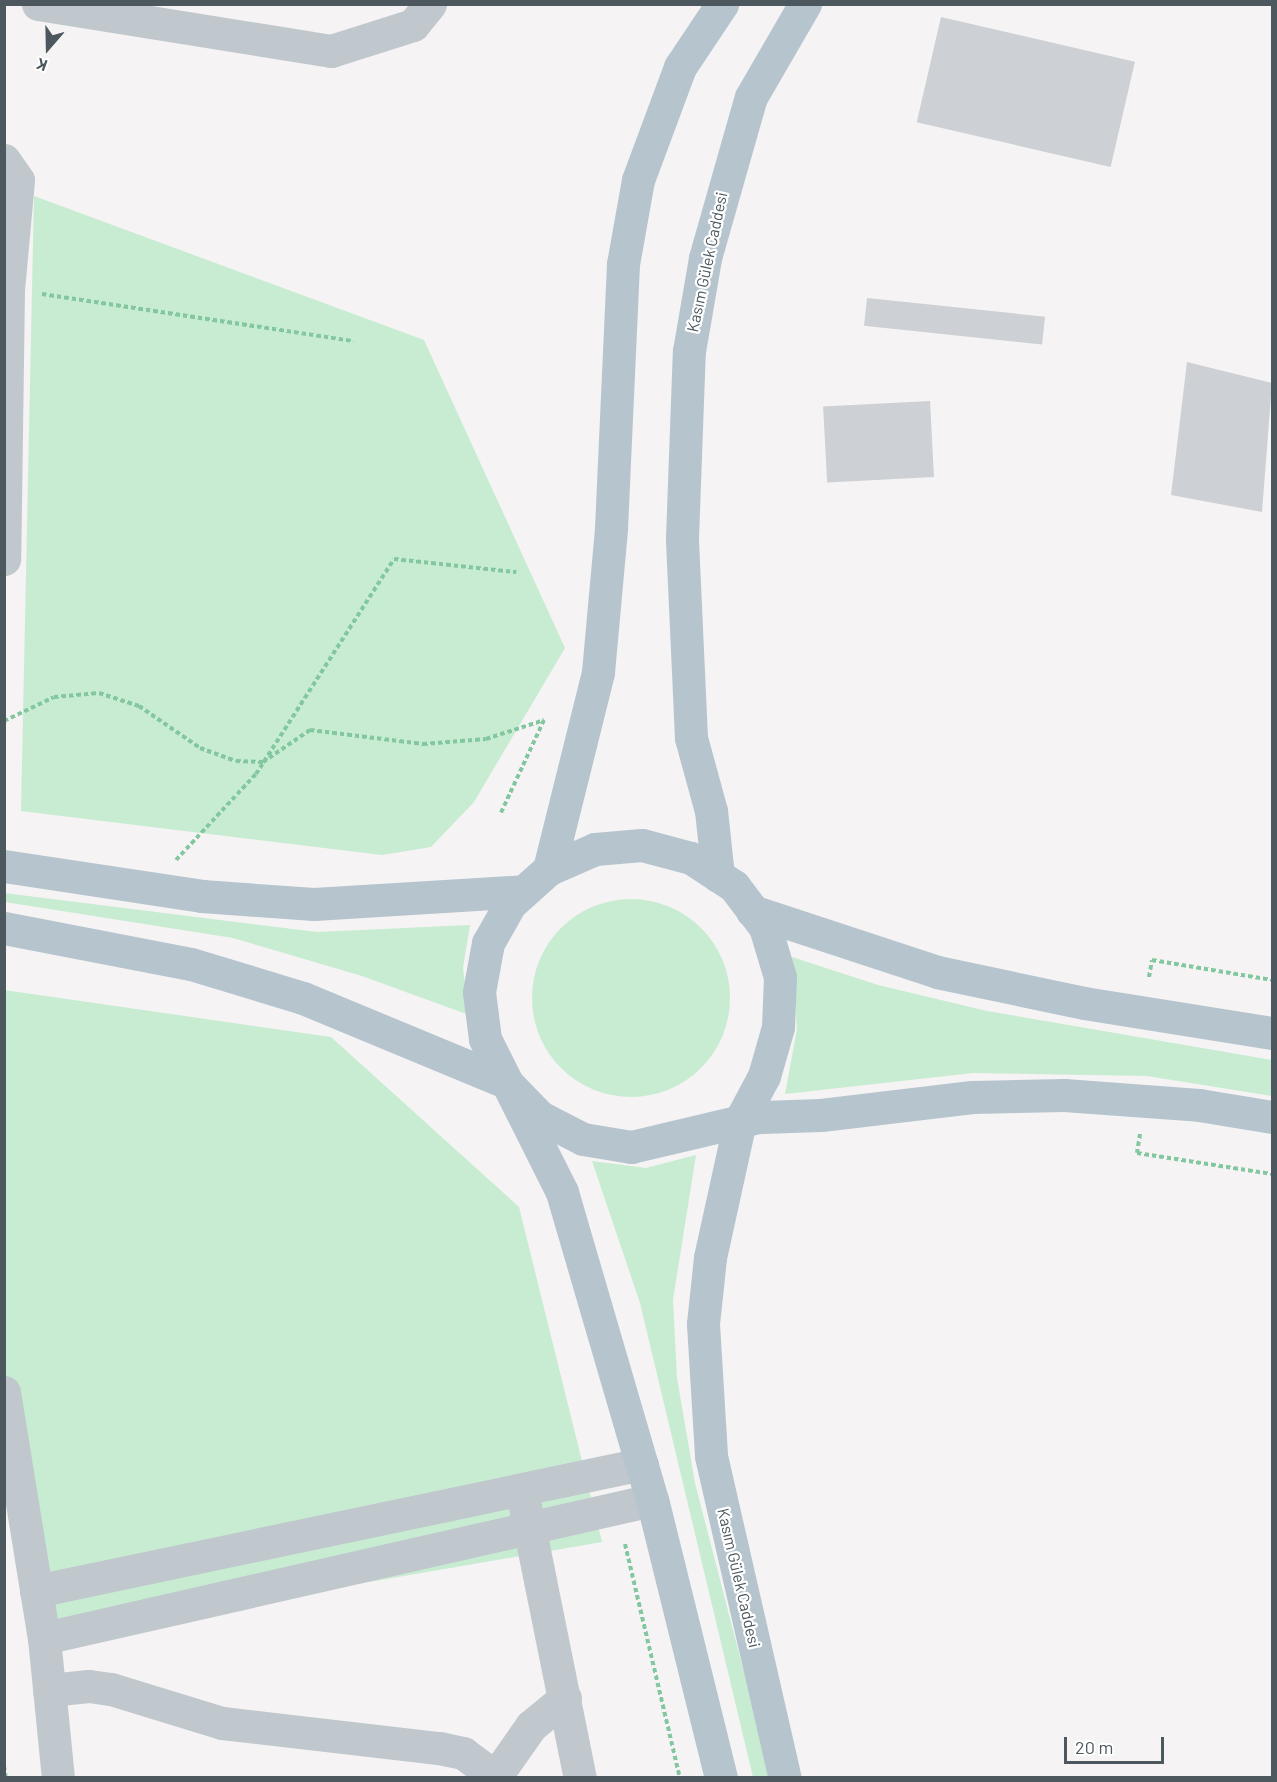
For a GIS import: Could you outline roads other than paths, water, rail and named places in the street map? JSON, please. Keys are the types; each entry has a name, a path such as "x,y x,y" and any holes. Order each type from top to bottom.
{"main road":[{"path":"722,4 680,67 638,180 623,264 610,528 598,672 549,868 510,903 488,943 479,992 485,1039 562,1192 652,1500 722,1778"},
{"name":"Kasım Gülek Caddesi","path":"718,876 711,811 691,738 682,538 689,351 705,258 752,97 805,4"},
{"name":"Kasım Gülek Caddesi","path":"549,868 595,849 642,845 691,858 734,886 765,927 780,977 778,1027 764,1076 740,1121 710,1258 704,1324 709,1377 711,1456 785,1778"},
{"path":"4,866 149,889 314,904 524,891"},
{"path":"752,911 937,972 1084,1003 1272,1032"},
{"path":"4,928 191,964 303,998 506,1082 540,1117 583,1139 621,1146 680,1138 740,1121 972,1097 1064,1095 1199,1105 1272,1117"}],"street":[{"path":"38,4 331,51 413,25 430,4"},
{"path":"4,159 18,180 9,289 4,559"},
{"path":"4,1392 44,1638 58,1778"},
{"path":"36,1592 642,1464"},
{"path":"521,1489 580,1778"},
{"path":"44,1638 652,1500"},
{"path":"49,1690 89,1686 111,1689 222,1723 439,1748 463,1753 497,1777 531,1726 565,1698"}]}
